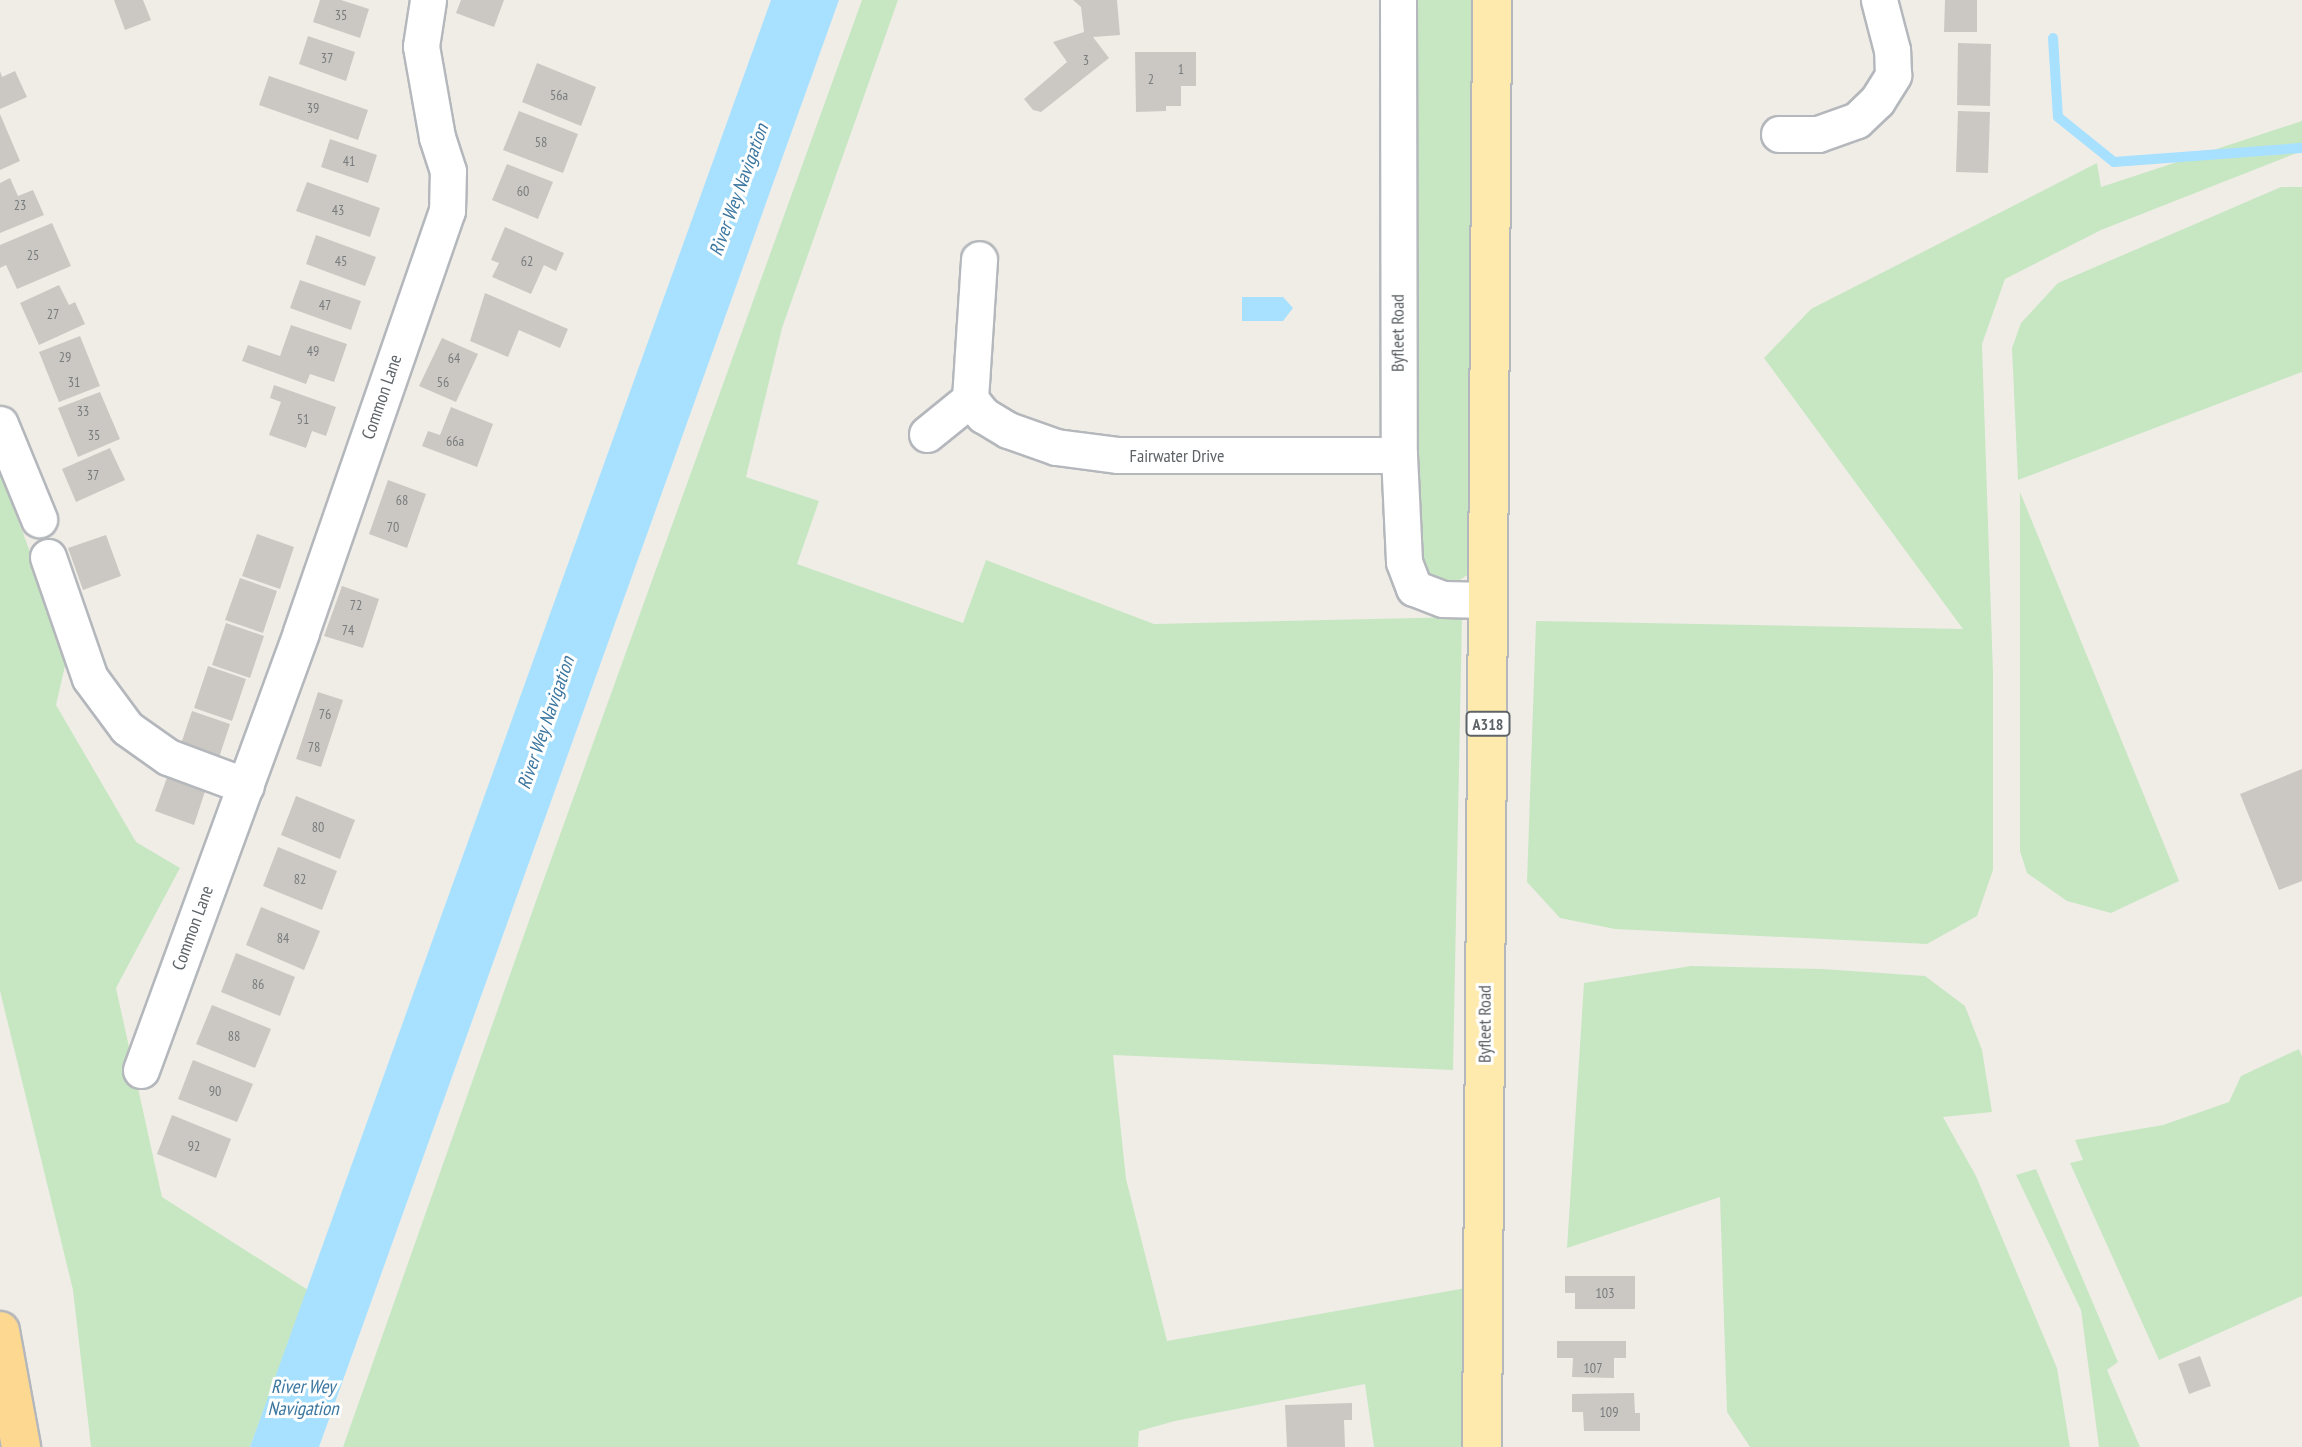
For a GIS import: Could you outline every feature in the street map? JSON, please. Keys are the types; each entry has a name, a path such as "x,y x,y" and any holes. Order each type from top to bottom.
{"highway":[{"path":"0,1331 21,1447"}],"main road":[{"name":"Byfleet Road","path":"1482,1447 1492,0"}],"street":[{"name":"Common Lane","path":"141,1070 246,786 447,211 448,171 437,137 421,46 428,0"},
{"name":"Byfleet Road","path":"1398,0 1399,455 1404,562 1414,588 1443,600 1488,600"},
{"path":"1779,137 1818,134 1857,120 1877,100 1893,75 1892,50 1880,0"},
{"path":"927,434 970,400 979,259"},
{"name":"Fairwater Drive","path":"970,400 983,415 1008,430 1056,447 1118,455 1399,455"},
{"path":"0,424 39,519"},
{"path":"48,556 90,678 127,728 167,757 246,786"}],"green space":[{"path":"862,0 898,0 782,328 746,477 819,501 797,564 963,623 986,560 1154,624 1462,617 1453,1070 1113,1055 1126,1179 1167,1341 1466,1288 1469,1447 1374,1447 1365,1384 1175,1421 1139,1431 1138,1447 343,1447 536,901"},
{"path":"1398,0 1492,0 1488,561 1442,592 1414,588"},
{"path":"2302,121 2302,151 2101,230 2005,279 1982,344 1993,673 1993,870 1977,916 1927,944 1615,929 1560,918 1527,882 1536,621 1963,629 1764,358 1811,309 2097,163 2101,187"},
{"path":"2281,187 2302,187 2302,372 2018,480 2012,348 2021,323 2058,283"},
{"path":"0,472 68,653 56,705 136,842 180,868 116,988 162,1197 308,1290 250,1447 91,1447 73,1290 0,991"},
{"path":"2020,492 2179,881 2111,913 2067,901 2027,873 2020,851"},
{"path":"1691,966 1822,969 1925,976 1965,1006 1982,1050 1992,1112 1943,1117 1976,1176 2057,1368 2070,1447 1750,1447 1727,1412 1720,1197 1567,1248 1584,983"},
{"path":"2299,1049 2302,1056 2302,1296 2159,1360 2070,1163 2083,1160 2075,1140 2163,1125 2229,1102 2241,1076"},
{"path":"2036,1169 2118,1362 2107,1370 2140,1447 2099,1447 2081,1310 2016,1175"}],"water":[{"name":"River Wey Navigation","path":"771,0 839,0 319,1447 250,1447"},
{"path":"1242,297 1283,297 1293,308 1283,321 1242,321"}],"building":[{"path":"114,0 143,0 151,20 125,30"},
{"path":"320,0 341,0 369,9 360,38 313,22"},
{"path":"461,0 504,0 494,27 456,13"},
{"path":"1073,0 1117,0 1120,35 1093,37 1109,58 1041,112 1033,110 1024,99 1067,62 1053,42 1084,32 1081,7"},
{"path":"1945,0 1977,0 1977,32 1944,32"},
{"path":"308,36 355,52 346,81 299,64"},
{"path":"1958,43 1991,44 1990,106 1957,105"},
{"path":"1135,52 1196,52 1196,86 1181,86 1181,106 1166,106 1166,111 1136,112"},
{"path":"537,63 596,87 581,126 522,102"},
{"path":"0,71 2,77 15,71 27,97 0,109"},
{"path":"269,76 368,110 358,140 259,105"},
{"path":"519,111 578,134 563,173 503,150"},
{"path":"1958,111 1990,112 1988,173 1956,172"},
{"path":"0,114 20,161 0,170"},
{"path":"330,139 377,155 368,183 321,167"},
{"path":"507,164 553,182 538,219 492,200"},
{"path":"10,178 18,196 33,190 44,215 0,233 0,183"},
{"path":"307,182 380,208 370,237 296,211"},
{"path":"52,223 71,266 17,289 6,265 0,268 0,245"},
{"path":"505,227 564,253 556,271 544,265 531,294 492,277 499,263 491,260"},
{"path":"316,235 376,257 365,286 306,264"},
{"path":"300,280 361,301 351,330 290,308"},
{"path":"59,285 69,305 75,302 85,324 39,345 20,303"},
{"path":"485,293 568,329 560,348 519,330 508,357 470,341"},
{"path":"291,325 347,344 334,382 310,374 306,384 242,361 248,345 280,356"},
{"path":"80,336 100,386 59,402 39,352"},
{"path":"442,338 478,354 456,402 419,386"},
{"path":"274,385 336,407 326,436 312,431 306,448 269,435 281,402 270,398"},
{"path":"100,392 120,439 78,457 58,408"},
{"path":"451,407 493,424 477,467 422,446 428,431 440,435"},
{"path":"110,448 125,480 76,502 62,469"},
{"path":"388,480 426,494 407,548 369,534"},
{"path":"257,534 294,547 280,589 242,576"},
{"path":"106,535 121,576 83,590 68,548"},
{"path":"240,578 277,591 263,633 225,620"},
{"path":"342,586 379,599 363,648 324,636"},
{"path":"226,623 264,636 250,678 212,665"},
{"path":"208,666 246,679 232,721 194,708"},
{"path":"318,692 343,700 321,767 296,759"},
{"path":"192,711 230,724 216,767 178,753"},
{"path":"170,769 208,782 194,825 155,811"},
{"path":"2302,769 2302,881 2279,890 2240,794"},
{"path":"296,796 355,820 340,859 281,835"},
{"path":"278,847 337,871 322,910 263,886"},
{"path":"261,907 320,931 304,970 246,945"},
{"path":"236,953 295,977 280,1016 221,992"},
{"path":"212,1005 271,1029 255,1068 196,1044"},
{"path":"193,1060 253,1084 237,1122 178,1099"},
{"path":"172,1115 231,1139 216,1178 157,1154"},
{"path":"1565,1276 1635,1276 1635,1309 1575,1309 1575,1293 1565,1293"},
{"path":"1557,1341 1626,1341 1626,1358 1614,1358 1614,1378 1572,1377 1573,1358 1557,1358"},
{"path":"2200,1356 2211,1386 2189,1394 2178,1364"},
{"path":"1634,1393 1635,1413 1640,1413 1640,1431 1584,1431 1583,1412 1572,1412 1572,1394"},
{"path":"1352,1403 1352,1420 1344,1420 1345,1447 1287,1447 1285,1405"}],"waterway":[{"path":"2053,38 2058,117 2114,162 2302,148"}]}
